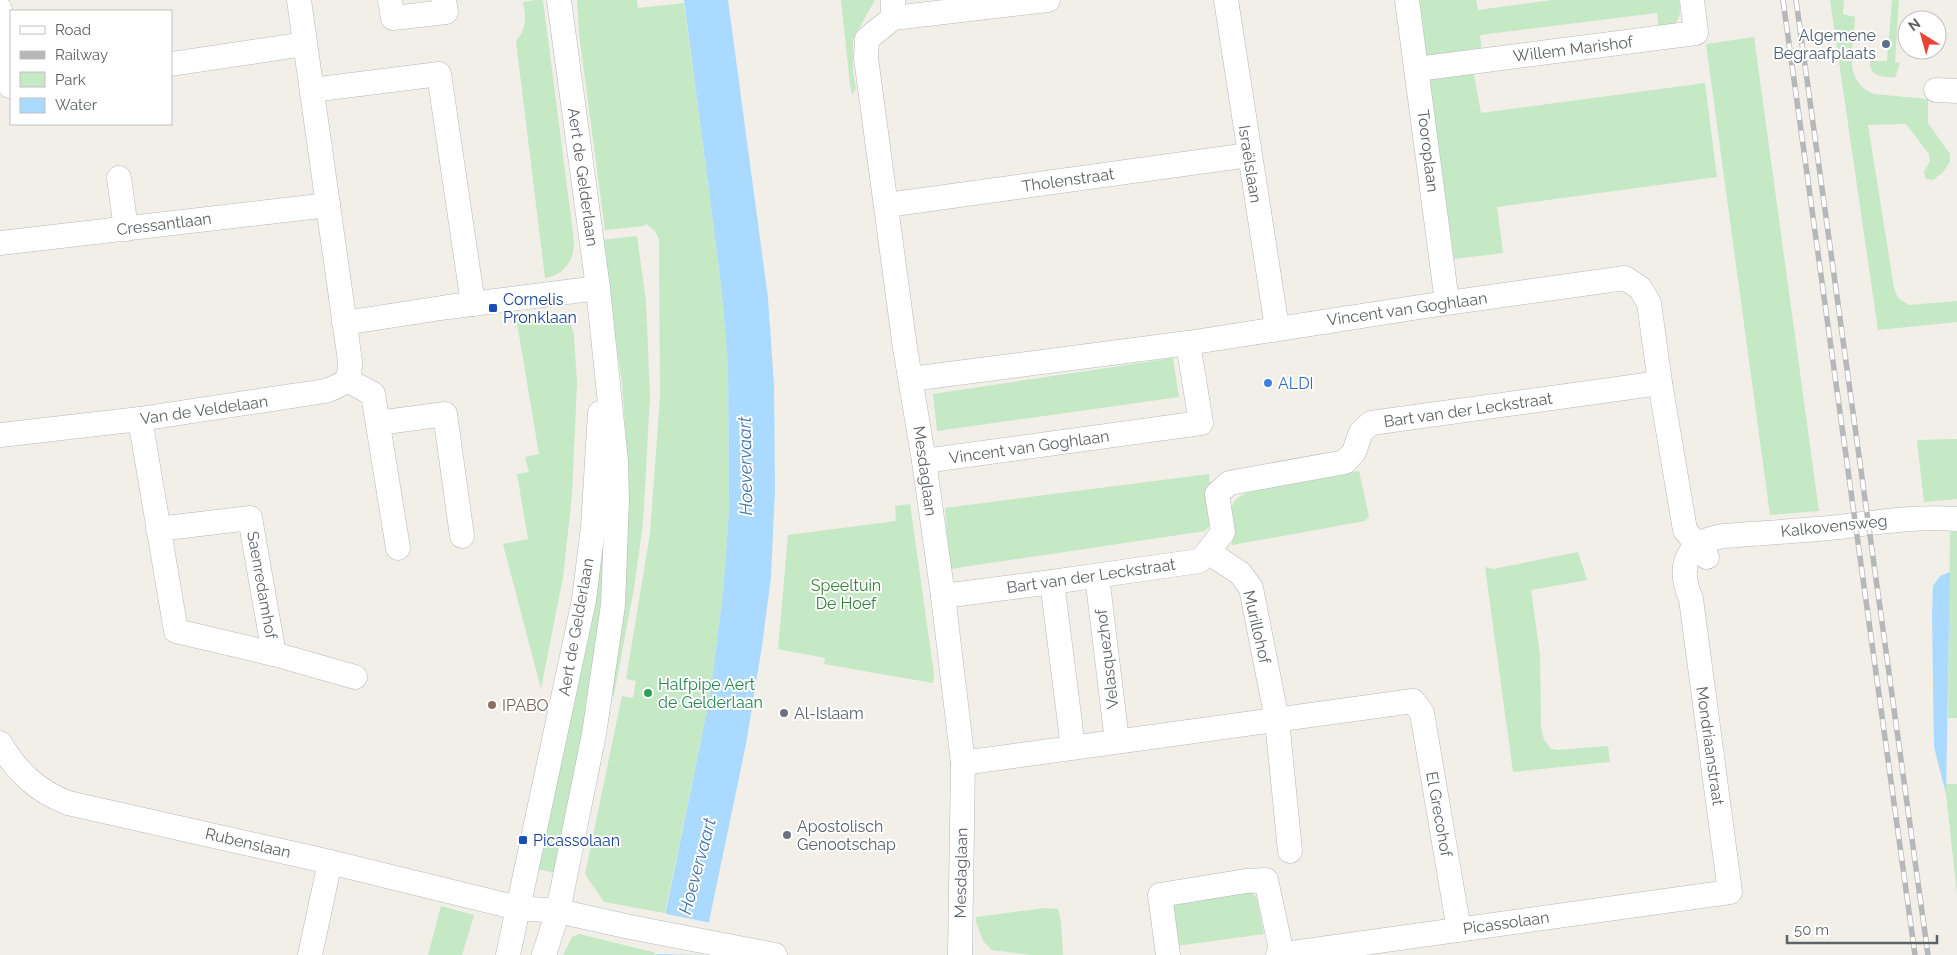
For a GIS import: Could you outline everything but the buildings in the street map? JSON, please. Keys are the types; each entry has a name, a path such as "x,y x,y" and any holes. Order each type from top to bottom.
{"street":[{"path":"299,0 344,323 350,371 347,380 373,394 398,548"},
{"path":"390,0 393,18 446,12 444,0"},
{"name":"Aert de Gelderlaan","path":"544,955 558,911 594,734 613,605 618,499 617,470 598,288 559,0"},
{"path":"893,9 1048,0"},
{"name":"Israëlslaan","path":"1226,0 1277,328"},
{"name":"Tooroplaan","path":"1407,0 1447,302"},
{"name":"Willem Marishof","path":"1417,69 1696,33 1692,0"},
{"path":"0,9 7,86"},
{"name":"Mesdaglaan","path":"893,9 868,40 866,58 943,596 963,762 960,955"},
{"path":"172,64 306,44"},
{"path":"312,90 439,74 473,304"},
{"name":"Tholenstraat","path":"887,205 1249,155"},
{"path":"119,178 126,228"},
{"name":"Cressantlaan","path":"0,243 328,205"},
{"name":"Vincent van Goghlaan","path":"912,379 1188,343 1447,302 1625,278 1640,288 1649,303 1660,383"},
{"path":"344,323 598,288"},
{"name":"Vincent van Goghlaan","path":"924,461 1201,423 1188,343"},
{"name":"Aert de Gelderlaan","path":"508,955 584,600 593,526 605,353"},
{"name":"Van de Veldelaan","path":"0,435 140,420 325,391 338,387 347,380"},
{"path":"1660,383 1685,530 1708,548"},
{"name":"Bart van der Leckstraat","path":"943,596 1199,561 1223,532 1217,494 1229,483 1345,462 1354,452 1361,432 1371,423 1660,383"},
{"path":"378,424 445,414 462,536"},
{"name":"Saenredamhof","path":"140,420 176,631 274,654 354,677"},
{"name":"Kalkovensweg","path":"1708,548 1892,520 1933,517 1957,519"},
{"name":"Saenredamhof","path":"158,529 250,518 274,654"},
{"name":"Mondriaanstraat","path":"1708,548 1690,553 1685,564 1684,575 1691,599 1730,892"},
{"name":"Murillohof","path":"1208,552 1240,573 1251,588 1277,720 1290,851"},
{"name":"Velasquezhof","path":"1097,576 1117,741"},
{"path":"1052,582 1073,747"},
{"name":"El Grecohof","path":"1277,720 1413,701 1422,713 1459,930"},
{"path":"963,762 1277,720"},
{"name":"Rubenslaan","path":"0,742 21,772 35,786 50,796 68,803 330,862 518,908 558,911"},
{"path":"310,955 330,862"},
{"path":"1168,955 1160,896 1266,880 1282,954"},
{"name":"Picassolaan","path":"1278,955 1730,892"},
{"path":"558,911 775,955"}],"green space":[{"path":"543,0 574,241 574,248 567,266 558,274 545,278 516,41 525,23 523,2"},
{"path":"577,0 637,0 638,8 684,3 721,284 728,364 729,510 723,593 710,696 665,913 604,902 585,874 622,696 633,698 636,681 626,679 650,534 660,397 659,239 655,231 646,224 644,226 605,230 579,34"},
{"path":"841,0 875,0 853,39 853,72 856,88 852,95 850,85"},
{"path":"1476,0 1478,10 1552,0 1679,0 1680,12 1677,21 1671,27 1665,29 1659,30 1657,13 1480,35 1482,52 1420,60 1413,1"},
{"path":"1830,0 1844,0 1843,14 1855,17 1852,50 1853,71 1863,88 1874,94 1928,99 1928,123 1950,154 1950,162 1943,172 1933,180 1926,179 1924,172 1930,161 1929,154 1906,124 1868,125 1894,288 1898,298 1909,305 1957,301 1957,322 1878,330"},
{"path":"1892,0 1899,0 1895,62 1900,63 1895,78 1877,75 1870,66 1870,61 1887,61"},
{"path":"1754,37 1819,511 1770,515 1706,44"},
{"path":"1473,70 1481,113 1705,83 1717,177 1497,207 1503,253 1454,259 1429,76"},
{"path":"637,236 646,302 650,396 643,523 634,588 614,695 611,697 619,643 629,481 622,383 601,240"},
{"path":"546,314 563,315 570,321 574,335 577,383 572,495 563,577 541,689 503,544 528,539 517,474 529,472 525,457 539,454 516,317"},
{"path":"1173,358 1179,397 937,431 933,394"},
{"path":"1957,439 1957,499 1924,502 1917,440"},
{"path":"1359,471 1369,516 1365,521 1232,545 1231,508 1239,497 1260,488"},
{"path":"1209,474 1212,509 1211,524 1205,531 950,569 945,508"},
{"path":"604,480 610,582 560,874 533,868"},
{"name":"Speeltuin De Hoef","path":"910,504 934,674 933,683 824,664 825,658 778,649 788,535 896,521 895,506"},
{"path":"1950,532 1957,532 1957,718 1948,718"},
{"path":"1578,552 1587,580 1531,590 1540,655 1541,727 1544,740 1551,749 1608,746 1610,762 1513,772 1485,567 1493,569"},
{"path":"1946,784 1957,784 1957,894 1946,794"},
{"path":"1250,890 1257,899 1264,934 1176,946 1172,903"},
{"path":"441,906 474,915 462,955 428,955"},
{"path":"1045,908 1058,909 1061,922 1063,955 1031,955 992,950 983,941 976,922 976,917"},
{"path":"579,934 657,953 657,955 563,955 572,937"}],"water":[{"name":"Hoevervaart","path":"684,0 728,0 768,298 774,385 775,490 771,577 762,646 746,744 702,955 657,955 710,696 723,593 729,510 728,364 721,284"},
{"path":"1950,572 1946,794 1934,747 1932,615 1933,586 1940,576"}],"pier":[{"path":"662,913 711,923 704,955 654,954"}],"railway":[{"path":"1783,0 1915,955"},
{"path":"1796,0 1928,955"}],"place":[{"name":"Algemene Begraafplaats","path":"1886,44"},
{"name":"Cornelis Pronklaan","path":"493,308"},
{"name":"ALDI","path":"1268,383"},
{"name":"Halfpipe Aert de Gelderlaan","path":"648,693"},
{"name":"IPABO","path":"492,705"},
{"name":"Al-Islaam","path":"784,713"},
{"name":"Apostolisch Genootschap","path":"787,835"},
{"name":"Picassolaan","path":"523,840"}]}
